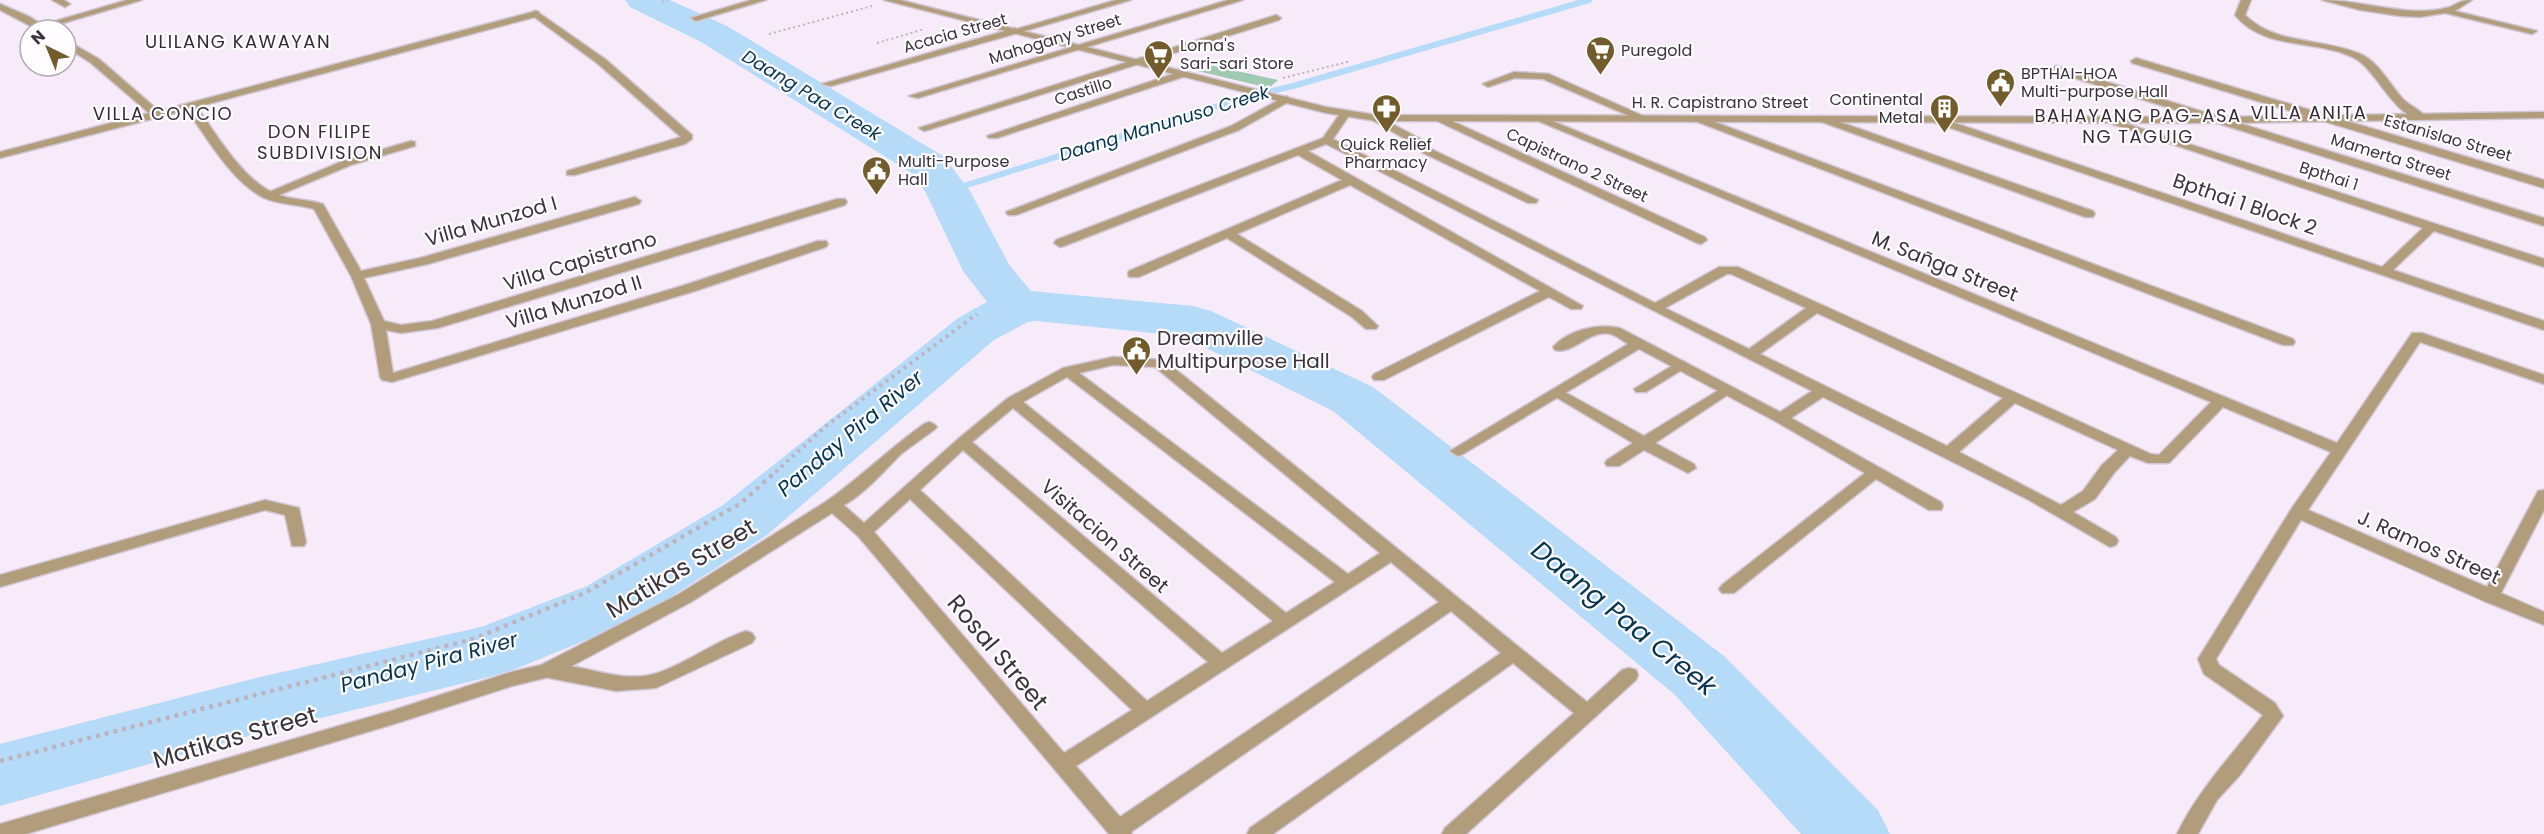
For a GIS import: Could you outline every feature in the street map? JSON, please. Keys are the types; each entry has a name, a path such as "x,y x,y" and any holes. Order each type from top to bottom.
{"street":[{"path":"77,18 137,0"},
{"path":"696,18 761,0"},
{"name":"H. R. Capistrano Street","path":"889,0 1345,114 1376,118 2216,120 2544,115"},
{"name":"Acacia Street","path":"827,84 1126,0"},
{"name":"Mahogany Street","path":"914,96 1238,0"},
{"path":"2247,0 2240,15 2246,24 2258,32 2344,51 2361,57 2404,106 2420,116"},
{"path":"2327,0 2369,9 2424,14 2449,12 2459,8 2467,0"},
{"path":"0,7 23,18"},
{"path":"2449,12 2532,31"},
{"path":"0,155 158,116 329,68 536,15 601,61 688,137 681,142 571,173"},
{"path":"924,128 1276,18"},
{"path":"78,51 95,62 158,116"},
{"name":"Estanislao Street","path":"2136,61 2544,184"},
{"name":"Mamerta Street","path":"2056,69 2544,222"},
{"name":"Castillo","path":"993,136 1182,74"},
{"path":"1488,84 1514,75 1545,76 1643,118"},
{"path":"1012,212 1235,128 1286,99"},
{"path":"191,107 252,185 268,195 319,207 357,276 378,324"},
{"path":"1060,243 1327,140 1345,114"},
{"path":"1376,118 1420,143 1427,151 1532,200"},
{"name":"Capistrano 2 Street","path":"1439,118 1701,240"},
{"name":"M. Sañga Street","path":"1536,118 2340,450"},
{"path":"1698,119 2288,342"},
{"path":"1823,119 2089,214"},
{"name":"Bpthai 1 Block 2","path":"1934,119 2544,326"},
{"name":"Bpthai 1","path":"2105,120 2544,263"},
{"path":"1327,140 1654,308 2035,496 2110,541"},
{"path":"268,195 347,164 411,144"},
{"path":"1298,150 1349,181 1576,306"},
{"path":"1134,274 1349,181"},
{"name":"Villa Munzod I","path":"357,276 423,261 635,201"},
{"name":"Villa Capistrano","path":"378,324 401,329 433,326 842,202"},
{"path":"2384,272 2432,226"},
{"path":"1228,234 1357,314 1371,326"},
{"name":"Villa Munzod II","path":"378,324 387,377 392,378 690,288 822,243"},
{"path":"1654,308 1724,270 1730,269 2148,458 2163,460 2220,400"},
{"path":"1379,377 1548,292"},
{"path":"1750,355 1816,307"},
{"path":"1560,347 1591,330 1603,328 1726,389 1877,471 1935,506"},
{"path":"2187,834 2210,794 2233,769 2273,716 2268,708 2211,669 2207,658 2298,512 2417,336 2544,380"},
{"path":"1458,451 1639,344"},
{"path":"864,532 963,442 1013,401 1068,370 1113,361 1159,363 1587,713"},
{"path":"1641,389 1680,365"},
{"path":"1068,370 1348,583"},
{"path":"1612,463 1726,389"},
{"path":"1780,418 1823,390"},
{"path":"1556,393 1688,468"},
{"path":"1949,453 2013,397"},
{"path":"1013,401 1285,621"},
{"name":"Matikas Street","path":"0,833 394,717 511,679 546,671 685,598 833,505 868,479 896,451 929,427"},
{"name":"Visitacion Street","path":"963,442 1221,663"},
{"path":"2061,512 2089,495 2108,469 2128,449"},
{"path":"1728,590 1877,471"},
{"path":"910,490 1146,711"},
{"path":"2490,597 2544,495"},
{"path":"0,581 265,505 293,512 298,542"},
{"name":"Rosal Street","path":"833,505 864,532 1120,832"},
{"name":"J. Ramos Street","path":"2298,512 2544,619"},
{"path":"1061,765 1393,553"},
{"path":"1120,832 1450,603"},
{"path":"546,671 573,674 616,684 656,681 747,638"},
{"path":"1257,834 1513,654"},
{"path":"1452,834 1629,675"}],"path":[{"path":"662,2 668,0"},
{"path":"769,34 875,4"},
{"path":"877,44 958,18"},
{"path":"1260,93 1271,89 1282,79 1351,61"},
{"path":"0,761 473,639 585,593 741,503 826,426 977,314"}],"green space":[{"path":"1196,62 1278,80 1269,88 1185,68"}],"waterway":[{"name":"Daang Paa Creek","path":"642,0 714,34 928,165 948,191 988,271 1017,307"},
{"name":"Daang Manunuso Creek","path":"948,191 1243,98 1293,86 1589,0"},
{"name":"Daang Paa Creek","path":"1017,307 1036,306 1193,322 1353,399 1699,675 1850,834"},
{"name":"Panday Pira River","path":"0,775 260,705 493,650 611,603 745,520 976,329 1017,307"}],"place":[{"name":"Puregold","path":"1600,76"},
{"name":"Lorna's Sari-sari Store","path":"1159,80"},
{"name":"BPTHAI-HOA Multi-purpose Hall","path":"2000,108"},
{"name":"Quick Relief Pharmacy","path":"1386,134"},
{"name":"Continental Metal","path":"1944,134"},
{"name":"Multi-Purpose Hall","path":"877,196"},
{"name":"Dreamville Multipurpose Hall","path":"1136,376"}],"district":[{"name":"ULILANG KAWAYAN","path":"238,41"},
{"name":"VILLA ANITA","path":"2309,112"},
{"name":"VILLA CONCIO","path":"163,113"},
{"name":"BAHAYANG PAG-ASA NG TAGUIG","path":"2138,125"},
{"name":"DON FILIPE SUBDIVISION","path":"320,141"}]}
